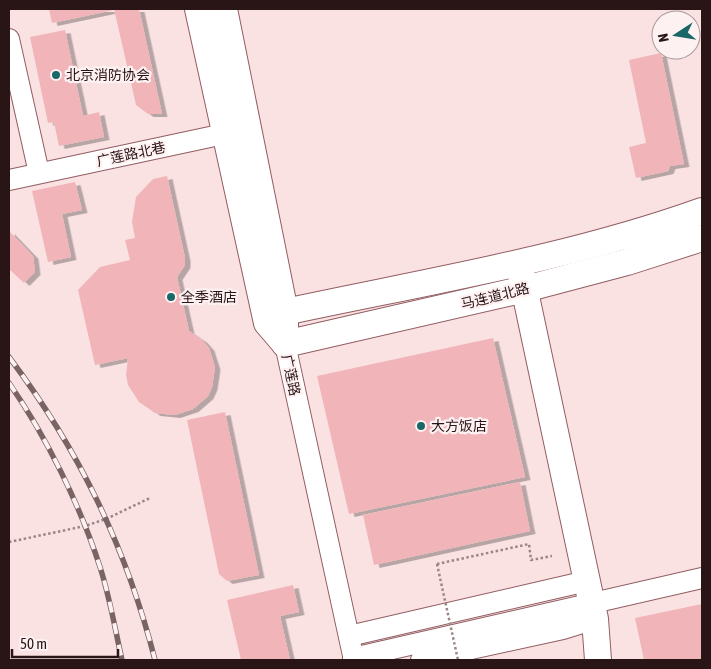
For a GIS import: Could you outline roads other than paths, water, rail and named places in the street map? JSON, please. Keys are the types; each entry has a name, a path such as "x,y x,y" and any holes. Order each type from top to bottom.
{"main road":[{"name":"广莲路","path":"198,9 267,323 285,344"},
{"path":"224,9 285,312 285,344"},
{"name":"马连道北路","path":"285,312 518,262 624,237 702,211"},
{"name":"马连道北路","path":"285,344 525,289 627,262 702,238"},
{"path":"518,262 590,598 599,657"}],"street":[{"path":"9,39 39,173"},
{"name":"广莲路北巷","path":"9,180 224,134"},
{"name":"广莲路","path":"285,344 352,650"},
{"path":"352,650 590,598 702,578"},
{"path":"421,660 563,629 590,598"}],"railway":[{"path":"9,357 57,428 97,501 115,539 130,578 155,660"},
{"path":"9,383 49,448 83,520 104,579 122,660"}],"place":[{"name":"北京消防协会","path":"56,75"},
{"name":"全季酒店","path":"171,297"},
{"name":"大方饭店","path":"421,426"}]}
